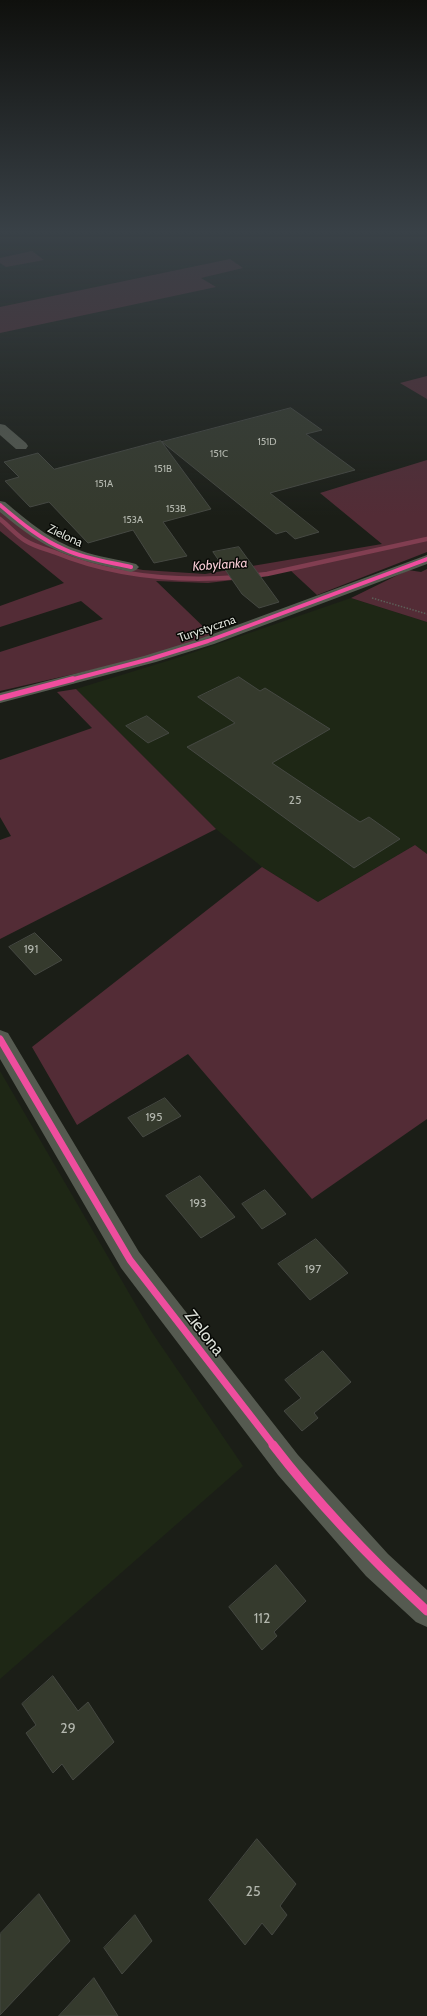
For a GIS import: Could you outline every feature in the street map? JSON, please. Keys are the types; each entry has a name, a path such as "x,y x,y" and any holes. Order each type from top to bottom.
{"street":[{"path":"0,428 21,446 7,449"},
{"name":"Zielona","path":"0,505 44,539 65,550 88,558 131,567"},
{"name":"Turystyczna","path":"0,698 150,660 208,641 421,561"},
{"name":"Zielona","path":"0,1039 130,1260 288,1465 377,1565 427,1612"}],"path":[{"path":"371,598 427,614"}],"shaded area":[{"path":"0,328 23,328 0,333"},
{"path":"427,376 427,399 400,383"},
{"path":"427,460 427,552 317,595 290,570 266,576 208,583 156,581 213,636 152,656 0,691 0,652 103,619 81,601 0,627 0,606 64,583 0,531 0,509 39,540 72,556 143,570 205,574 382,544 320,493"},
{"path":"427,569 427,622 351,598 408,570 421,572"},
{"path":"351,598 427,622 427,854 415,845 318,902 262,867 216,829 76,689 177,658"},
{"path":"76,689 216,829 0,939 0,840 11,836 0,817 0,760 92,728 57,692"},
{"path":"415,845 427,854 427,1119 312,1199 188,1054 77,1125 32,1047 262,867 318,902"},
{"path":"0,1071 151,1331 243,1466 0,1679"}],"building":[{"path":"291,408 322,430 306,434 355,470 270,493 319,532 295,539 286,531 276,534 162,442"},
{"path":"161,441 211,509 163,522 187,556 154,563 133,530 88,543 49,502 30,507 5,481 19,477 4,462 38,453 54,469"},
{"path":"239,547 279,602 259,608 242,594 213,552"},
{"path":"239,677 260,691 265,688 330,729 272,763 360,822 369,817 400,839 354,868 187,747 235,723 198,697"},
{"path":"147,716 169,733 148,743 126,726"},
{"path":"35,933 62,960 35,975 9,947"},
{"path":"165,1098 181,1116 143,1137 128,1118"},
{"path":"200,1176 235,1217 201,1238 166,1196"},
{"path":"265,1190 286,1214 262,1229 242,1204"},
{"path":"316,1239 348,1273 310,1300 278,1264"},
{"path":"323,1351 351,1382 314,1413 318,1418 302,1431 284,1411 301,1398 285,1380"},
{"path":"276,1565 306,1601 274,1632 277,1636 262,1650 229,1607"},
{"path":"53,1676 78,1711 88,1702 114,1742 73,1780 62,1764 53,1773 26,1733 36,1725 22,1704"},
{"path":"257,1839 296,1884 280,1906 287,1915 272,1935 262,1923 245,1945 209,1900"},
{"path":"39,1894 70,1941 0,2015 0,1934"},
{"path":"135,1915 152,1941 122,1974 104,1948"},
{"path":"94,1978 118,2016 59,2016"}],"waterway":[{"name":"Kobylanka","path":"0,519 29,543 99,567 146,576 169,578 192,579 240,577"},
{"name":"Kobylanka","path":"250,576 267,574 427,539"}],"cycle path":[{"path":"0,505 31,530 56,546 81,556 131,567"},
{"path":"0,698 150,659 208,641 427,559"},
{"path":"0,1039 130,1260 288,1465 377,1565 427,1611"}]}
